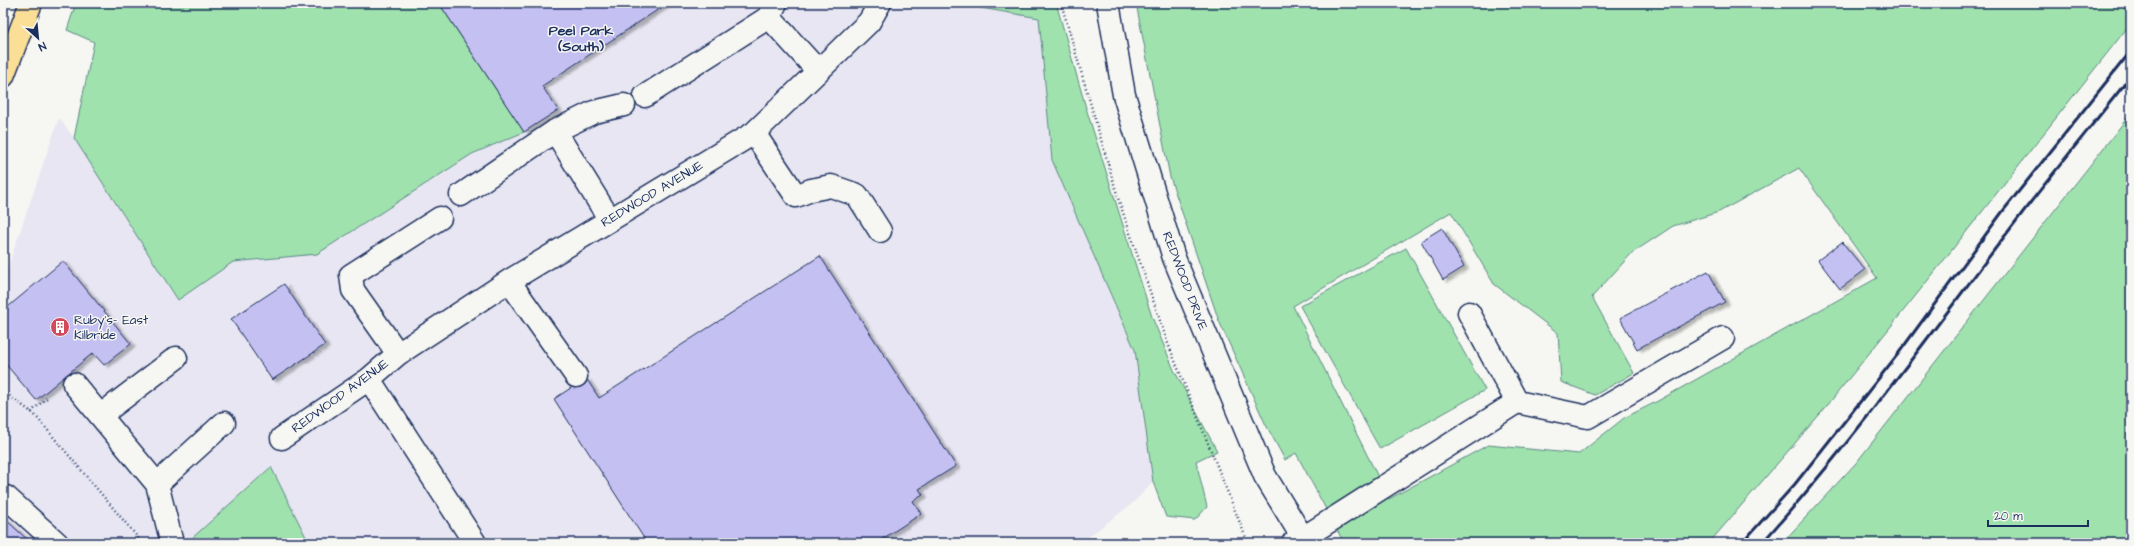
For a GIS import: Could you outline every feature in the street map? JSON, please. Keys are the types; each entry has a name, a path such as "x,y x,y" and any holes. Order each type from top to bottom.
{"main road":[{"path":"3,76 30,3"}],"street":[{"name":"REDWOOD AVENUE","path":"282,438 369,379 398,354 509,281 754,133 869,22 880,3"},
{"name":"REDWOOD DRIVE","path":"1108,3 1124,95 1174,258 1265,476 1301,541"},
{"path":"645,96 772,10 818,71"},
{"path":"461,195 555,131 594,112 624,106"},
{"path":"555,131 610,220"},
{"path":"754,133 796,196 811,190 831,186 857,195 880,231"},
{"name":"REDWOOD AVENUE","path":"398,354 353,290 351,275 440,218"},
{"path":"509,281 576,376"},
{"path":"1469,313 1517,402"},
{"path":"1301,541 1517,402 1588,417 1723,338"},
{"path":"101,415 176,358"},
{"path":"369,379 475,543"},
{"path":"74,384 157,484 172,543"},
{"path":"157,484 224,423"},
{"path":"6,497 57,543"}],"path":[{"path":"3,391 34,414 142,543"}],"shaded area":[{"path":"76,3 952,3 1039,18 1052,160 1135,350 1153,482 1133,503 1080,543 3,543 3,273 9,264 59,118 74,138 94,42 67,30"}],"green space":[{"path":"76,3 116,3 131,6 135,3 439,3 524,132 472,154 317,254 233,262 178,300 74,138 94,42 67,30"},
{"path":"952,3 1056,3 1086,108 1152,317 1174,370 1217,451 1196,461 1207,507 1195,520 1166,517 1153,482 1135,350 1052,160 1039,18"},
{"path":"1136,3 2131,3 2131,23 1826,407 1709,543 1344,543 1296,453 1285,460 1265,423 1219,321 1170,177","holes":["1799,168 1877,278 1656,402 1624,418 1579,454 1488,445 1389,499 1293,306 1451,212 1494,284 1558,333 1561,382 1595,395 1634,373 1592,297 1632,253 1673,226 1719,212"]},
{"path":"2131,113 2131,543 1782,543 1856,463"},
{"path":"1406,248 1485,390 1380,449 1300,306"},
{"path":"271,467 309,543 192,543 190,540"}],"building":[{"path":"439,3 668,3 542,86 558,110 524,132"},
{"path":"1442,228 1464,267 1443,280 1421,241"},
{"path":"1842,242 1865,270 1840,289 1818,260"},
{"path":"820,256 956,466 919,489 923,495 913,501 921,514 876,543 850,543 846,537 836,543 647,543 554,399 586,378 599,398"},
{"name":"Ruby's- East Kilbride","path":"63,261 131,344 104,365 93,353 36,400 3,361 3,311"},
{"path":"1708,271 1725,302 1637,349 1620,318"},
{"path":"284,284 325,345 272,380 231,319"},
{"path":"3,517 31,543 3,543"}],"railway":[{"path":"1742,543 1795,484 1898,354 2003,211 2131,51"},
{"path":"1762,543 1830,464 2034,198 2131,76"}],"place":[{"name":"Ruby's- East Kilbride","path":"60,327"}],"district":[{"name":"Peel Park (South)","path":"581,40"}]}
